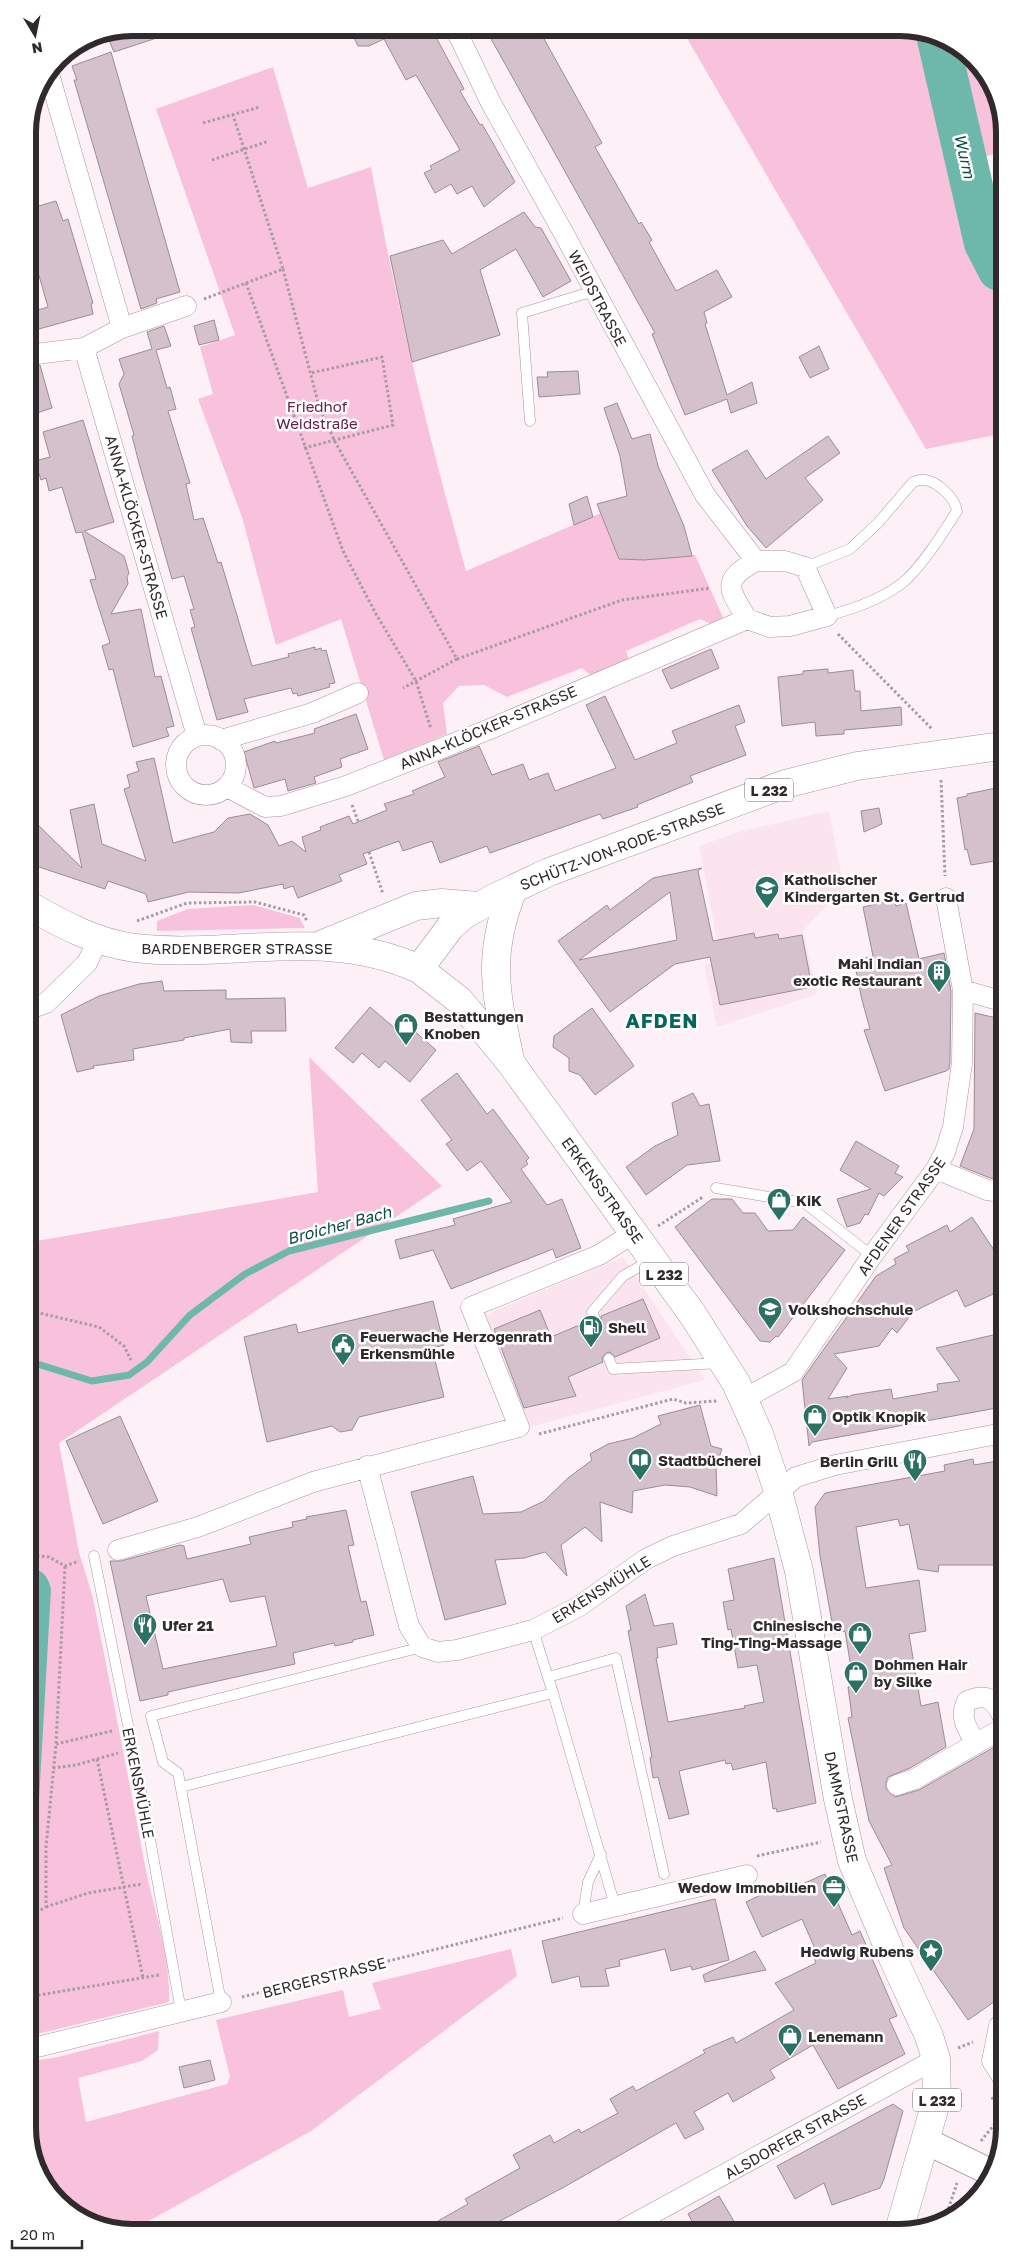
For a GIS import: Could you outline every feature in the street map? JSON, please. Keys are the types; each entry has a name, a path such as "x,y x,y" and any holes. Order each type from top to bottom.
{"main road":[{"name":"SCHÜTZ-VON-RODE-STRASSE","path":"419,969 450,926 478,906 549,872 785,784 938,744 996,746"},
{"path":"510,1062 496,997 494,964 499,928 512,889"},
{"path":"320,946 416,906 442,903 478,906"},
{"name":"BARDENBERGER STRASSE","path":"36,909 98,940 134,948 185,950 320,946 378,953 419,969"},
{"name":"ERKENSSTRASSE","path":"419,969 460,1000 510,1062 642,1244 723,1362 744,1399 778,1491"},
{"name":"DAMMSTRASSE","path":"778,1491 799,1571 852,1861 935,2056 937,2099 926,2140"},
{"name":"L 232","path":"914,2223 926,2140"}],"street":[{"name":"WEIDSTRASSE","path":"459,36 491,103 705,495 756,561"},
{"path":"50,82 122,328"},
{"path":"36,355 84,348 122,328 186,306"},
{"name":"ANNA-KLÖCKER-STRASSE","path":"84,348 197,736"},
{"path":"756,561 785,561 805,567 827,616 790,626 770,627 747,619 732,594 731,585 734,576 756,561"},
{"name":"ANNA-KLÖCKER-STRASSE","path":"227,787 265,807 281,806 346,786 437,750 747,619"},
{"path":"221,740 312,713 358,693"},
{"path":"197,736 215,736 231,748 236,758 234,776 227,787 218,793 202,795 192,792 181,782 176,773 176,758 188,740 197,736"},
{"name":"AFDENER STRASSE","path":"744,1399 793,1372 872,1256 936,1169 945,1152 953,1127 962,1063 964,990 946,898"},
{"path":"36,1007 46,1003 88,963 98,940"},
{"path":"964,990 996,1000"},
{"path":"936,1169 978,1187 996,1191"},
{"path":"118,1550 198,1527 313,1482 367,1466 519,1427 472,1307 600,1255 642,1244"},
{"name":"ERKENSMÜHLE","path":"422,1647 438,1652 457,1650 534,1630 578,1607 646,1559 673,1546 741,1524 796,1477 825,1467 996,1434"},
{"path":"367,1466 409,1626 422,1647"},
{"path":"976,1744 963,1719 962,1711 966,1701 980,1696 992,1700 996,1706"},
{"path":"898,1785 915,1779 996,1732"},
{"path":"583,1914 747,1875"},
{"path":"36,2047 221,2002"},
{"path":"996,2046 992,2061 996,2067"},
{"name":"ALSDORFER STRASSE","path":"645,2224 657,2221 935,2056"},
{"path":"926,2140 986,2170"}],"lane":[{"path":"530,421 522,313 594,291"},
{"path":"805,567 850,549 878,523 913,482 925,480 942,489 956,504 957,511 931,549 906,579 886,593 849,610 827,616"},
{"path":"716,1188 805,1203 872,1256"},
{"path":"595,1319 592,1312 623,1276 642,1244"},
{"path":"609,1359 613,1369 723,1362"},
{"name":"ERKENSMÜHLE","path":"94,1556 182,2011"},
{"path":"534,1630 615,1906"},
{"path":"221,2002 178,1773 163,1762 151,1716 422,1647"},
{"path":"548,1677 616,1658 664,1874"},
{"path":"181,1787 553,1693"},
{"path":"583,1914 588,1882 601,1854"}],"path":[{"path":"203,123 260,107"},
{"path":"233,115 283,269 319,406 334,440 458,659"},
{"path":"212,160 269,141"},
{"path":"216,294 283,269"},
{"path":"246,283 304,448 343,551 376,614 416,681 437,750"},
{"path":"304,448 393,425 382,357 311,373"},
{"path":"403,688 458,659 622,600 731,585"},
{"path":"827,616 835,631 938,744 946,898"},
{"path":"369,852 384,897"},
{"path":"133,922 188,904 254,902 304,915 320,946"},
{"path":"642,1244 716,1188"},
{"path":"36,1312 99,1327 124,1346 131,1360"},
{"path":"519,1427 536,1434 673,1399 686,1403 744,1399"},
{"path":"36,1555 50,1557 65,1566 56,1744 46,1847 46,1908"},
{"path":"56,1744 128,1728"},
{"path":"53,1768 97,1759 132,1749"},
{"path":"97,1759 143,1978"},
{"path":"747,1875 744,1859 846,1836"},
{"path":"36,1913 88,1893 135,1885"},
{"name":"BERGERSTRASSE","path":"221,2002 583,1914"},
{"path":"36,1996 175,1973"},
{"path":"935,2056 966,2047 996,2028"},
{"path":"992,2096 996,2108"},
{"path":"966,2159 996,2122"}],"shaded area":[{"name":"Katholischer Kindergarten St. Gertrud","path":"829,811 844,887 803,931 817,994 717,1027 704,965 721,961 699,846 738,832"},
{"name":"Shell","path":"623,1257 705,1380 530,1427 485,1315"},
{"path":"36,1570 45,1575 51,1589 36,1852"}],"green space":[{"path":"686,36 906,36 925,40 948,49 968,64 983,84 994,113 996,154 969,160 996,279 996,435 926,449"},
{"name":"Friedhof Weidstraße","path":"273,67 308,188 371,167 391,269 414,370 466,571 601,513 620,559 695,555 725,622 713,625 700,619 626,651 629,661 592,676 582,668 507,697 484,685 459,686 443,703 447,734 384,760 341,619 276,645 242,517 198,399 213,394 200,347 235,335 156,109"},
{"path":"253,905 300,918 305,928 157,931 157,921 188,909"},
{"path":"309,1057 442,1186 59,1443 79,1552 93,1598 146,1871 162,1936 168,1969 169,2002 36,2034 36,1241 318,1192"},
{"path":"511,1949 517,1976 311,2131 145,2224 113,2222 90,2214 64,2196 52,2181 41,2159 37,2140 36,2061 58,2057 159,2031 158,2050 142,2061 78,2078 86,2122 227,2084 230,2077 216,2020 343,1990 349,2017 381,2009 372,1983"}],"building":[{"path":"132,36 163,36 114,52 109,40"},
{"path":"353,36 435,36 464,89 460,91 480,125 482,124 515,182 484,207 472,186 457,194 451,184 435,193 424,173 432,169 430,166 460,150 416,75 406,80 384,39 369,46 358,46"},
{"path":"489,36 542,36 602,143 595,147 639,224 641,222 652,240 649,242 676,291 717,270 732,297 704,312 707,323 705,324 727,395 752,382 757,403 731,413 727,399 685,415 652,334 655,333"},
{"path":"111,52 180,292 156,299 157,303 141,309 74,80 77,80 72,66"},
{"path":"56,201 63,221 68,219 93,303 91,304 93,314 36,330 36,311 48,307 36,265 36,207"},
{"path":"524,212 535,227 541,228 571,281 543,297 516,249 480,270 500,335 412,362 390,256 443,240 452,254"},
{"path":"214,320 219,340 199,345 194,326"},
{"path":"164,326 171,346 156,350 167,388 170,387 176,409 168,411 190,483 186,484 194,520 203,518 218,563 221,562 252,666 289,657 288,654 315,647 315,650 321,648 322,651 326,650 335,683 329,684 330,687 298,696 297,693 293,694 291,688 244,699 248,712 217,720 191,628 195,627 190,610 194,609 184,576 172,579 119,384 124,374 119,359 152,349 147,332"},
{"path":"819,346 829,369 810,378 799,357"},
{"path":"40,365 52,408 36,413 36,366"},
{"path":"578,371 580,394 539,397 537,377 548,377 547,372"},
{"path":"617,403 632,439 650,434 658,466 684,526 692,556 644,560 619,559 597,504 627,496 620,456 604,408"},
{"path":"83,420 114,522 84,531 124,556 129,573 127,577 128,584 111,614 141,609 155,677 161,676 174,726 166,728 169,736 133,747 113,669 109,670 102,646 110,643 90,580 96,579 82,532 76,533 62,487 49,491 46,478 41,480 36,464 36,461 50,457 43,432"},
{"path":"828,436 840,453 805,478 823,500 766,548 747,526 712,470 747,450 766,479"},
{"path":"587,496 593,517 574,525 569,504"},
{"path":"711,649 719,668 671,689 662,670"},
{"path":"828,669 828,673 853,670 855,691 860,691 861,711 901,707 902,725 844,730 844,734 816,736 815,722 782,726 778,677 803,674 803,671"},
{"path":"605,696 635,760 677,743 672,731 739,705 745,722 735,726 746,755 690,776 693,782 637,805 638,807 603,819 600,814 490,853 487,846 440,863 432,841 403,851 399,841 363,854 367,864 339,875 342,881 298,898 293,886 284,889 283,884 239,893 189,892 148,902 146,894 108,881 105,889 36,865 36,823 82,868 70,810 94,804 102,844 146,861 124,789 130,787 127,775 139,771 136,762 154,758 173,843 214,832 228,818 250,814 268,825 279,846 292,841 306,852 302,837 321,830 320,827 349,816 353,824 387,810 384,804 414,794 412,791 445,777 438,762 479,746 492,775 523,764 529,780 548,773 555,791 616,768 586,705"},
{"path":"356,714 368,749 340,759 342,767 314,777 316,783 288,791 285,779 254,788 244,752 275,741 276,743 315,733 314,729"},
{"path":"996,788 996,861 971,865 967,849 965,850 957,798 967,796 967,794"},
{"path":"879,808 882,824 864,832 861,811"},
{"path":"702,868 698,871 713,941 754,933 755,938 778,934 779,939 802,935 812,987 720,1005 710,957 675,964 610,1012 558,941 607,905 610,910 653,878","holes":["670,892 677,940 579,960"]},
{"path":"894,900 896,906 906,903 919,959 944,953 951,991 950,1062 949,1069 946,1071 885,1091 864,1030 870,1029 854,961 873,956 863,907"},
{"path":"162,981 164,991 226,990 226,999 285,998 286,1031 251,1031 252,1043 231,1042 230,1029 184,1038 184,1040 133,1049 134,1060 93,1066 94,1068 77,1072 61,1015 99,996 139,984"},
{"path":"370,1007 404,1036 411,1028 436,1050 410,1082 385,1061 379,1068 362,1053 353,1063 335,1048"},
{"path":"592,1008 634,1066 595,1095 580,1075 569,1071 569,1058 553,1047 554,1036"},
{"path":"975,1013 996,1018 996,1179 960,1166 974,1129"},
{"path":"457,1073 487,1114 493,1109 529,1158 526,1161 528,1164 521,1169 547,1205 562,1199 581,1248 556,1258 553,1249 451,1289 433,1250 400,1259 395,1240 455,1225 453,1219 512,1202 481,1161 467,1171 446,1144 452,1140 421,1100"},
{"path":"693,1093 700,1106 709,1104 720,1161 687,1165 646,1195 626,1167 655,1146 678,1135 672,1103"},
{"path":"856,1141 899,1166 895,1173 903,1177 884,1196 879,1193 868,1215 865,1214 860,1223 847,1227 837,1199 871,1189 840,1170"},
{"path":"712,1199 732,1199 743,1213 755,1213 768,1231 793,1230 803,1217 845,1250 778,1337 776,1336 770,1342 760,1341 675,1227"},
{"path":"972,1217 996,1253 996,1293 965,1307 957,1290 913,1312 897,1333 892,1328 879,1346 834,1354 847,1368 828,1399 848,1396 846,1398 852,1395 891,1389 893,1399 938,1391 937,1384 960,1381 936,1348 996,1334 996,1408 812,1442 809,1446 802,1380 876,1276 896,1264 894,1259 909,1251 906,1246 947,1225 950,1232"},
{"path":"643,1299 660,1338 615,1357 610,1352 606,1353 602,1358 603,1362 568,1377 576,1396 524,1408 494,1329 540,1310 551,1337 589,1321 591,1325 597,1325 601,1323 601,1316"},
{"name":"Feuerwache Herzogenrath Erkensmühle","path":"433,1301 444,1345 432,1348 444,1397 359,1417 352,1430 340,1432 332,1426 267,1442 244,1337 296,1324 298,1333"},
{"path":"700,1405 711,1446 722,1449 716,1466 717,1496 690,1487 665,1485 633,1491 632,1513 600,1502 602,1542 585,1527 561,1545 567,1576 545,1552 524,1558 495,1560 506,1604 445,1620 411,1492 473,1476 483,1514 521,1512 544,1501 568,1478 592,1460 590,1454 608,1444 633,1438 661,1424 658,1416"},
{"path":"120,1416 158,1501 103,1524 66,1441"},
{"path":"973,1459 974,1465 996,1461 996,1565 939,1565 938,1572 918,1569 909,1524 900,1526 898,1519 856,1527 866,1588 919,1580 926,1631 909,1634 921,1706 938,1702 946,1747 910,1768 888,1777 886,1789 895,1797 919,1790 996,1746 996,2001 968,2020 904,1928 884,1868 892,1865 869,1821 848,1718 852,1717 848,1687 854,1686 845,1631 834,1633 820,1556 815,1507 825,1493 945,1471 944,1465"},
{"path":"346,1510 354,1545 348,1546 361,1602 366,1601 374,1635 335,1646 334,1643 293,1653 295,1664 168,1692 168,1695 140,1701 110,1561 121,1561 180,1545 184,1546 187,1559 251,1544 249,1537 293,1527 292,1522 307,1519 306,1517","holes":["223,1579 230,1602 265,1596 277,1646 163,1669 146,1596"]},
{"path":"774,1558 816,1803 777,1812 776,1808 773,1809 766,1762 733,1770 731,1763 726,1764 725,1760 679,1771 689,1814 669,1819 658,1777 653,1778 650,1758 652,1757 628,1631 631,1630 626,1606 645,1594 654,1626 673,1623 677,1644 657,1648 658,1658 656,1658 668,1722 745,1708 744,1706 764,1702 757,1665 738,1668 731,1629 728,1630 723,1602 734,1600 728,1569"},
{"path":"825,1874 852,1935 860,1931 897,2016 889,2019 905,2054 838,2089 813,2045 770,2070 775,2078 733,2102 728,2093 694,2112 704,2129 685,2139 676,2123 566,2186 494,2224 433,2224 468,2204 465,2199 520,2168 513,2155 550,2135 554,2143 579,2129 581,2133 618,2113 610,2099 633,2086 636,2091 705,2053 703,2050 733,2037 736,2043 794,2010 775,1983 816,1963 812,1954 816,1951 802,1919 762,1937 746,1902 786,1883 789,1890"},
{"path":"715,1899 729,1960 692,1970 691,1966 671,1971 665,1949 619,1960 620,1966 605,1969 609,1986 581,1987 579,1976 552,1983 542,1941"},
{"path":"755,1951 766,1970 705,1982 703,1975"},
{"path":"210,2060 215,2080 184,2088 179,2067"},
{"path":"893,2104 903,2111 880,2188 832,2205 824,2183 795,2199 777,2166"},
{"path":"719,2196 736,2224 694,2224 688,2214"}],"waterway":[{"name":"Wurm","path":"939,45 985,243 996,264"},
{"name":"Broicher Bach","path":"36,1364 92,1381 129,1375 147,1362 190,1315 245,1274 289,1251 489,1201"}],"place":[{"name":"Katholischer Kindergarten St. Gertrud","path":"767,909"},
{"name":"Mahi Indian exotic Restaurant","path":"939,993"},
{"name":"Bestattungen Knoben","path":"406,1046"},
{"name":"KiK","path":"779,1221"},
{"name":"Volkshochschule","path":"770,1330"},
{"name":"Shell","path":"591,1348"},
{"name":"Feuerwache Herzogenrath Erkensmühle","path":"343,1366"},
{"name":"Optik Knopik","path":"815,1437"},
{"name":"Stadtbücherei","path":"640,1481"},
{"name":"Berlin Grill","path":"915,1482"},
{"name":"Ufer 21","path":"145,1646"},
{"name":"Chinesische Ting-Ting-Massage","path":"860,1655"},
{"name":"Dohmen Hair by Silke","path":"856,1694"},
{"name":"Wedow Immobilien","path":"834,1908"},
{"name":"Hedwig Rubens","path":"931,1972"},
{"name":"Lenemann","path":"790,2057"}],"district":[{"name":"AFDEN","path":"662,1020"}]}
